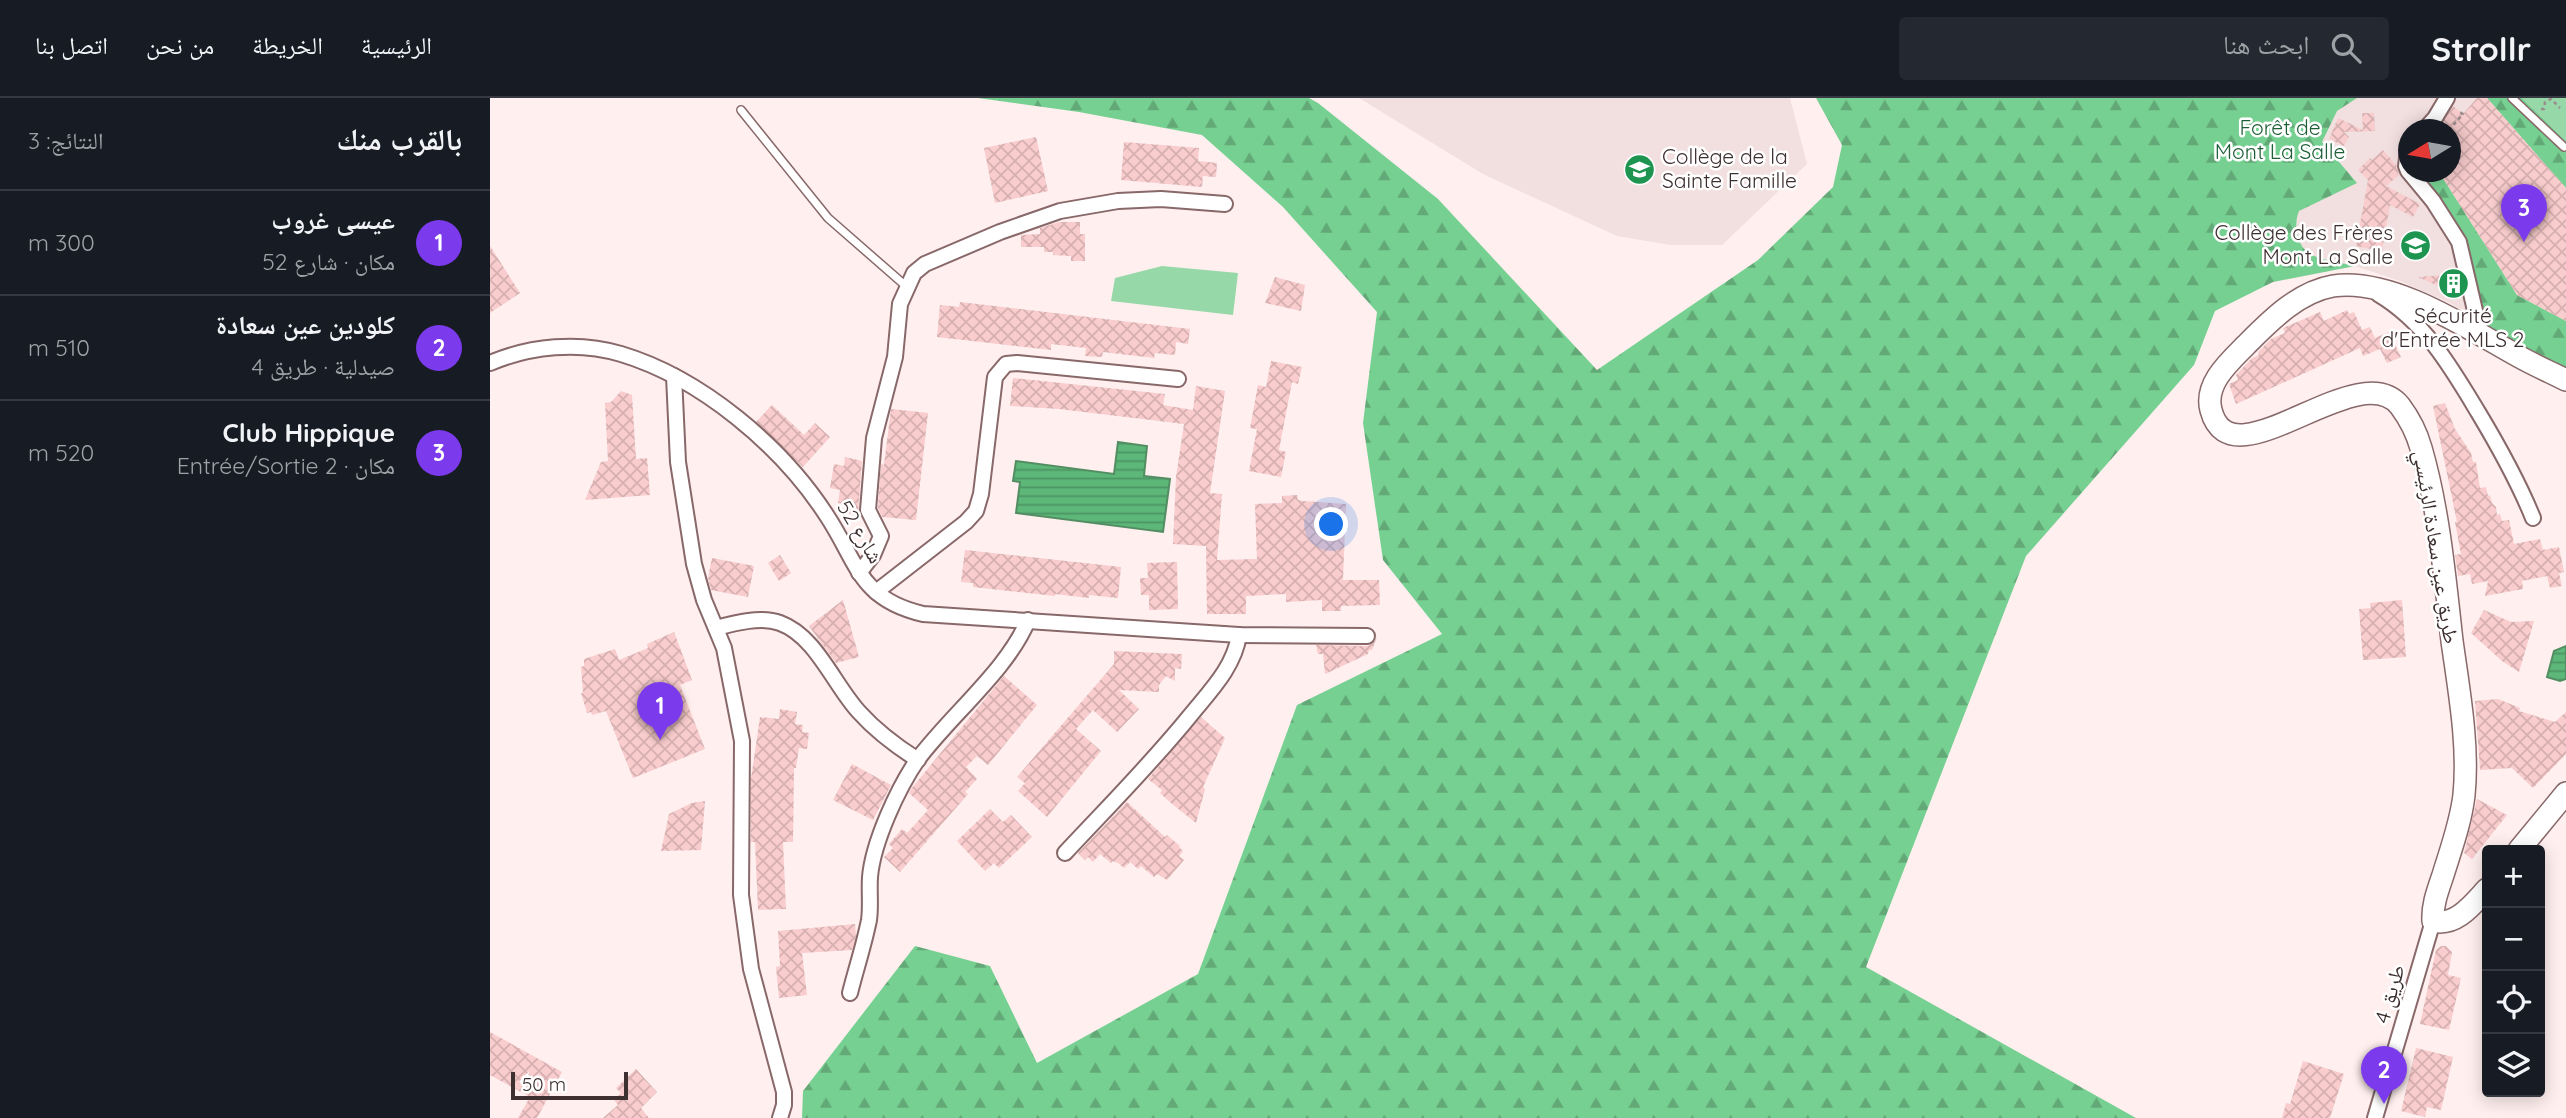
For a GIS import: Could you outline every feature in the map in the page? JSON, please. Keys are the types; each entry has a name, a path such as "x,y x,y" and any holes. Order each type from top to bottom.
{"street":[{"path":"2434,119 2446,98"},
{"path":"2418,182 2459,242 2479,326"},
{"path":"859,573 873,555 881,536 867,510 874,438 895,358 897,321 907,286 914,273 925,264 1000,232 1060,211 1118,201 1161,199 1225,204"},
{"name":"طريق عين سعادة الرئيسي","path":"2433,921 2434,903 2462,808 2465,767 2459,694 2437,526 2423,455 2414,430 2396,401 2381,394 2343,399 2251,435 2234,436 2219,425 2210,400 2216,380 2235,355 2276,315 2330,286 2352,285 2367,288 2413,301 2479,326 2518,356 2566,380"},
{"path":"2367,288 2398,308 2417,325 2449,363 2514,473 2533,518"},
{"name":"شارع 52","path":"490,362 533,350 567,346 621,354 674,376 711,399 759,438 792,470 828,516 859,573 876,592 903,609 923,614 1239,635 1367,636"},
{"path":"876,592 966,522 976,511 981,494 995,377 1006,364 1178,379"},
{"path":"674,376 678,462 690,541 704,600 724,648 742,741 741,895 751,970 784,1092 780,1118"},
{"path":"850,993 869,918 870,877 875,845 918,760 1022,634 1028,620"},
{"path":"716,628 743,621 762,621 778,622 791,629 815,651 858,712 895,745 918,760"},
{"path":"1065,853 1163,750 1215,685 1232,659 1239,635"},
{"path":"2523,845 2566,793"},
{"path":"2433,921 2440,923 2454,919 2482,894"},
{"name":"طريق 4","path":"2375,1118 2433,921"}],"lane":[{"path":"2512,98 2564,147"},
{"path":"741,110 828,218 907,286"}],"path":[{"path":"2537,105 2543,110 2545,102 2551,99 2560,108"}],"shaded area":[{"name":"Collège de la Sainte Famille","path":"1359,98 1790,98 1807,164 1722,245 1671,245 1617,236 1483,174"},
{"name":"Collège des Frères Mont La Salle","path":"2198,98 2566,98 2566,371 2450,303 2400,281 2355,266 2273,282"},
{"path":"2522,98 2566,98 2566,141"},
{"path":"1162,266 1238,273 1233,315 1111,301 1115,278"},
{"path":"1118,442 1147,446 1144,476 1170,479 1163,532 1016,513 1020,482 1013,481 1016,461 1114,474"},
{"path":"2566,646 2566,679 2560,681 2547,677 2554,651"}],"green space":[{"name":"Forêt de Mont La Salle","path":"978,98 1309,98 1438,199 1597,370 1758,260 1833,187 1842,145 1816,98 2357,98 2337,111 2322,142 2357,183 2299,211 2296,223 2300,242 2307,252 2322,259 2355,266 2273,282 2215,311 2194,365 2026,556 1866,967 2136,1118 802,1118 803,1091 915,946 990,966 1037,1063 1198,974 1297,705 1442,634 1383,560 1363,423 1377,312 1283,207 1202,135 1079,112"},
{"path":"2487,98 2522,98 2566,141 2566,188"},
{"path":"2417,182 2445,182 2517,295 2566,321 2566,371 2478,320 2461,244"}],"building":[{"path":"2477,98 2487,98 2566,188 2566,321 2517,295 2445,182 2461,182 2461,119 2445,119 2453,106 2463,114"},
{"path":"2362,113 2374,113 2375,131 2344,132 2349,137 2344,146 2329,139 2338,118 2363,130"},
{"path":"1036,137 1048,191 995,203 984,148"},
{"path":"1124,142 1199,148 1198,161 1217,163 1216,177 1203,176 1202,187 1121,180"},
{"path":"2383,150 2396,165 2398,172 2398,176 2386,186 2420,204 2413,217 2390,205 2382,251 2356,246 2368,180 2358,170 2370,158 2372,160"},
{"path":"1059,222 1080,222 1080,234 1085,234 1085,261 1071,261 1071,256 1044,252 1044,247 1021,247 1021,235 1040,234 1040,228"},
{"path":"490,246 520,293 490,313"},
{"path":"2457,274 2461,296 2443,294 2445,289 2418,277"},
{"path":"1275,277 1305,285 1301,311 1265,303"},
{"path":"960,302 1190,329 1188,344 1176,342 1175,355 1155,353 1154,358 1103,352 1102,357 1085,356 1086,348 1051,344 1051,350 937,337 940,305 959,307"},
{"path":"2347,310 2349,314 2354,312 2362,330 2370,327 2375,338 2389,332 2401,357 2387,363 2380,349 2363,356 2360,348 2236,404 2229,384 2238,380 2236,375 2252,358 2259,355 2258,352 2271,339 2285,333 2283,328 2320,312 2324,321"},
{"path":"1271,361 1302,367 1298,384 1292,382 1279,450 1286,452 1281,477 1249,471 1257,429 1250,428 1258,385 1266,387"},
{"path":"1013,378 1165,394 1163,405 1193,410 1196,386 1225,391 1210,493 1222,494 1217,560 1257,559 1255,504 1282,503 1282,496 1297,495 1298,500 1303,501 1346,504 1343,580 1379,580 1380,605 1341,606 1341,611 1322,611 1322,600 1286,602 1286,594 1246,596 1246,614 1207,614 1206,546 1173,544 1176,477 1184,424 1010,406"},
{"path":"621,391 632,395 636,459 647,458 650,495 585,500 601,462 608,461 605,403 611,402"},
{"path":"2445,403 2455,429 2471,453 2473,462 2476,462 2480,488 2486,487 2502,521 2509,520 2514,544 2540,539 2543,550 2559,547 2564,572 2559,573 2562,586 2550,588 2547,576 2522,581 2523,589 2485,596 2488,581 2472,584 2470,574 2458,576 2455,555 2461,554 2457,522 2433,406"},
{"path":"772,405 804,435 815,423 830,437 803,467 756,422"},
{"path":"891,409 928,413 916,520 882,517 878,508 881,464 884,465"},
{"path":"845,457 862,461 858,515 843,512 845,504 838,503 840,490 830,488 834,464 844,466"},
{"path":"965,550 1121,567 1118,598 1055,596 973,587 973,583 961,582"},
{"path":"780,555 791,573 779,581 768,563"},
{"path":"712,558 754,566 748,597 711,590 708,578"},
{"path":"1177,562 1178,609 1149,610 1149,595 1141,595 1140,578 1148,578 1147,563"},
{"path":"843,600 859,657 836,663 809,626"},
{"path":"2402,600 2406,657 2363,660 2359,609 2371,608 2370,603"},
{"path":"2484,610 2511,622 2534,621 2519,672 2502,661 2471,633"},
{"path":"674,632 692,680 680,685 705,749 633,778 606,711 592,715 591,712 587,713 581,693 581,667 584,666 584,659 615,649 619,660 648,648 647,644"},
{"path":"1377,637 1368,654 1325,674 1323,654 1318,654 1316,645 1367,646"},
{"path":"1114,651 1182,654 1181,669 1175,668 1175,681 1166,676 1159,685 1159,692 1119,690 1139,709 1117,732 1093,710 1076,729 1101,751 1047,817 1018,791 1025,783 1017,777 1114,664"},
{"path":"1004,676 1037,705 988,765 977,756 966,767 977,779 965,792 968,794 900,872 884,857 893,848 889,844 902,829 907,833 928,810 909,793 911,789"},
{"path":"2498,699 2520,708 2519,711 2555,722 2566,712 2566,754 2533,788 2512,768 2480,770 2475,701"},
{"path":"780,709 797,712 795,724 803,725 802,732 809,733 807,749 799,748 794,768 793,842 783,842 786,909 758,910 755,842 751,842 751,779 760,717 779,719"},
{"path":"1201,717 1225,738 1203,787 1205,789 1196,823 1160,793 1162,790 1148,779"},
{"path":"852,764 891,785 873,820 833,800"},
{"path":"2477,799 2507,815 2472,859 2464,853"},
{"path":"705,801 701,850 661,851 669,814 692,803"},
{"path":"1127,802 1183,851 1179,856 1184,860 1167,880 1157,874 1154,877 1141,866 1138,869 1130,862 1124,868 1113,861 1111,863 1100,854 1093,862 1088,857 1085,860 1078,853"},
{"path":"990,809 1003,822 1011,815 1032,837 999,868 994,863 985,871 957,841"},
{"path":"855,924 856,936 852,950 802,953 807,995 779,998 776,967 780,966 778,931"},
{"path":"2446,946 2452,952 2448,975 2461,978 2449,1030 2420,1024 2436,950"},
{"path":"490,1032 562,1072 537,1118 518,1118 530,1097 490,1075"},
{"path":"2416,1048 2453,1057 2441,1110 2427,1107 2425,1117 2401,1111"},
{"path":"2303,1061 2344,1074 2330,1118 2282,1118 2286,1103 2290,1104"},
{"path":"636,1069 657,1092 641,1108 649,1118 603,1118 618,1105 614,1100 621,1093 616,1088"}],"place":[{"name":"Collège de la Sainte Famille","path":"1639,169"},
{"name":"Club Hippique","path":"2524,242"},
{"name":"Collège des Frères Mont La Salle","path":"2416,245"},
{"name":"Sécurité d'Entrée MLS 2","path":"2453,284"},
{"name":"عيسى غروب","path":"660,740"},
{"name":"كلودين عين سعادة","path":"2384,1104"}]}
